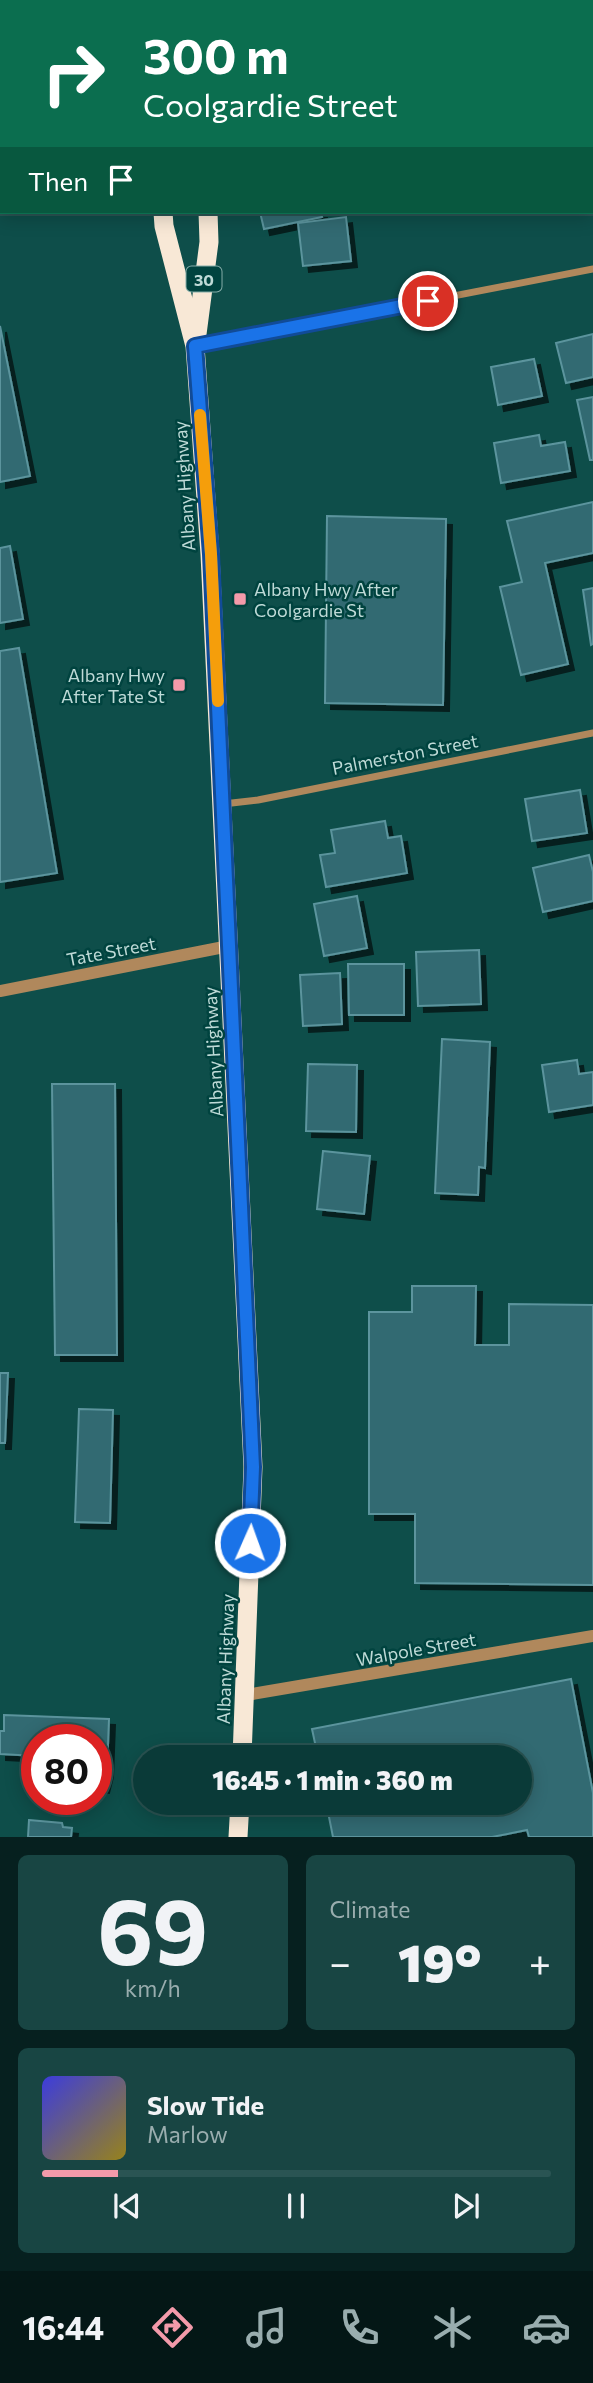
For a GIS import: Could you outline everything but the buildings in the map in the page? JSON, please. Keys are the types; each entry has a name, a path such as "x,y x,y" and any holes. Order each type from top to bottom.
{"highway":[{"name":"Albany Highway","path":"163,214 195,346 211,554 253,1467 243,1745"},
{"name":"Albany Highway","path":"195,346 209,242 208,214"},
{"path":"238,1837 239,1815"}],"street":[{"path":"195,346 593,269"},
{"name":"Palmerston Street","path":"223,804 258,800 593,733"},
{"name":"Tate Street","path":"0,991 229,946"},
{"name":"Walpole Street","path":"246,1695 593,1636"}],"slow traffic":[{"path":"200,415 211,554 218,701"}],"place":[{"name":"Albany Hwy After Coolgardie St","path":"240,599"},
{"name":"Albany Hwy After Tate St","path":"179,685"}],"route":[{"path":"250,1543 253,1467 223,804 211,554 195,346 428,301"}]}
